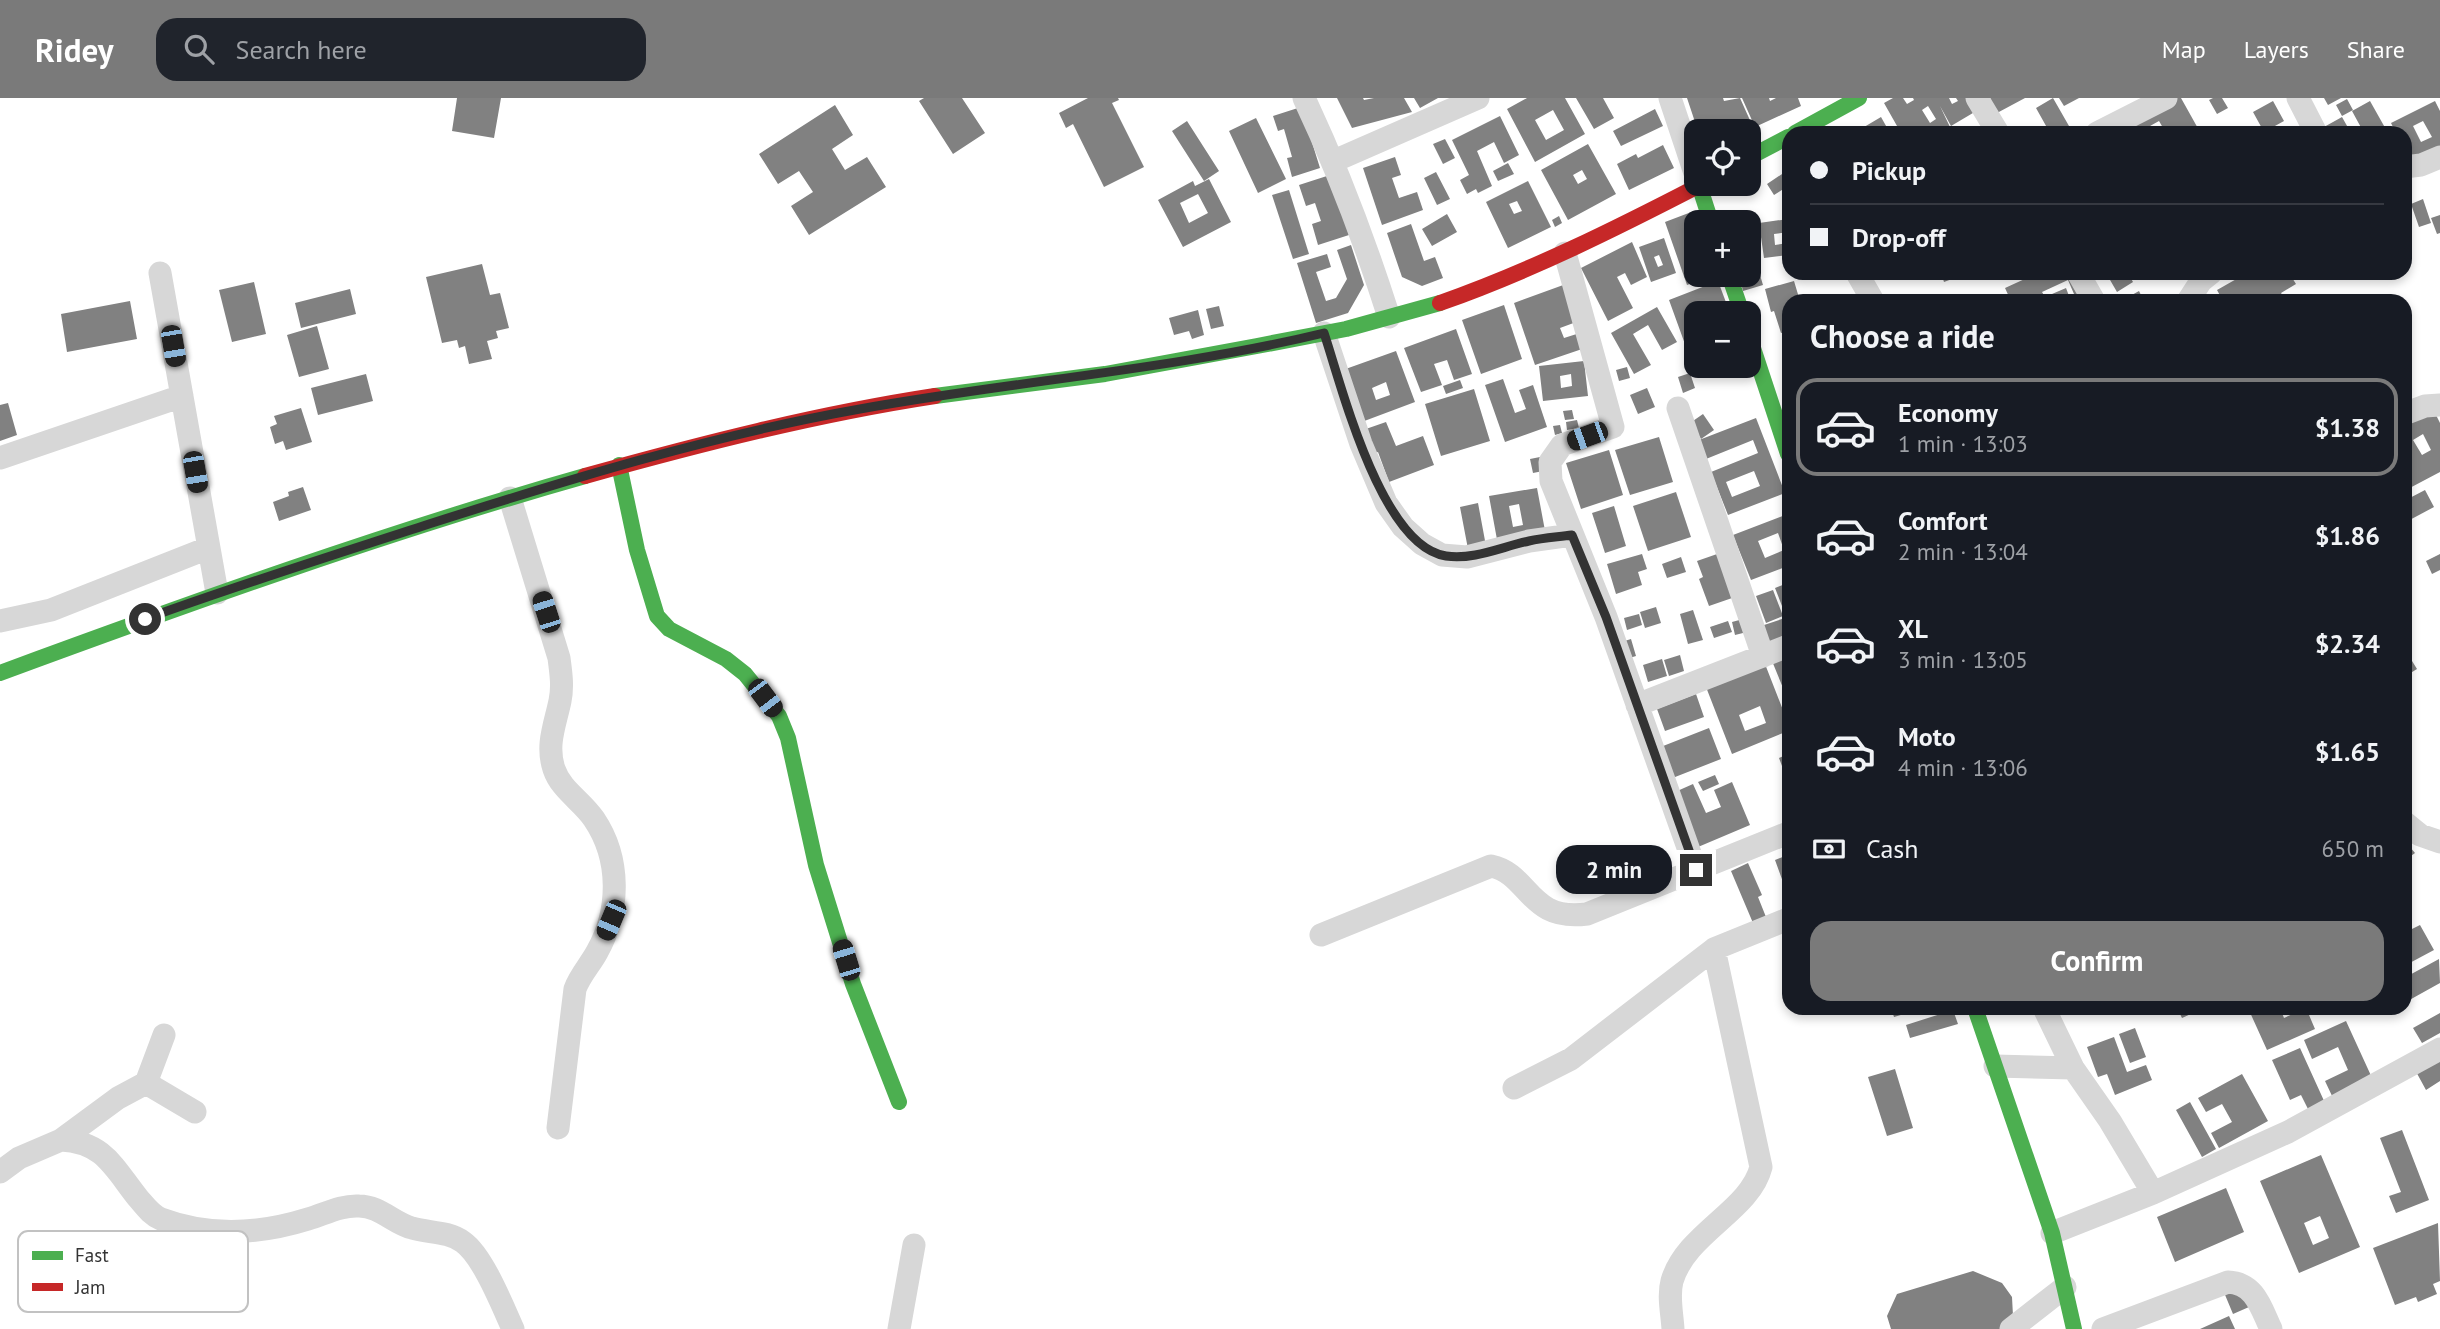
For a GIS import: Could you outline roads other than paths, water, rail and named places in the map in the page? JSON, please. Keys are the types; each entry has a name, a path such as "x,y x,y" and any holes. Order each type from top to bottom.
{"main road":[{"path":"1809,126 1859,98"},
{"path":"1761,152 1782,141"},
{"path":"0,673 217,593 620,465 858,409 1098,375 1292,341 1389,317 1496,283 1565,253 1684,190"},
{"path":"1761,372 1782,436"},
{"path":"620,465 637,550 657,616 669,629 726,659 745,674 779,716 788,738 820,878 853,984 899,1102"},
{"path":"1977,1015 2052,1233 2074,1329"}],"street":[{"path":"1304,98 1334,162 1364,237 1389,317"},
{"path":"1334,162 1478,98"},
{"path":"1670,98 1684,139"},
{"path":"1978,98 1994,126"},
{"path":"2111,126 2166,98"},
{"path":"2298,98 2312,126"},
{"path":"2412,166 2440,157"},
{"path":"1565,253 1613,427 1562,445 1550,462 1551,481 1606,617 1696,870"},
{"path":"160,273 217,593"},
{"path":"1324,333 1362,444 1386,503 1403,527 1422,544 1442,555 1467,557 1529,541 1572,535"},
{"path":"0,458 182,396"},
{"path":"2412,411 2440,404"},
{"path":"1678,408 1763,656"},
{"path":"510,498 559,658 562,683 552,727 550,751 554,768 559,782 596,823 610,858 616,887 611,920 597,952 579,977 575,989 558,1128"},
{"path":"0,621 51,610 208,548"},
{"path":"1637,705 1782,648"},
{"path":"2412,828 2420,835 2440,842"},
{"path":"1321,935 1491,866 1508,873 1549,910 1569,916 1587,914 1782,835"},
{"path":"1514,1088 1571,1059 1714,949 1782,921"},
{"path":"1673,1329 1670,1294 1677,1270 1705,1232 1753,1187 1761,1167 1714,949"},
{"path":"2047,1015 2073,1068 2110,1121 2153,1193"},
{"path":"0,1172 19,1158 61,1140 108,1105 146,1083 164,1035"},
{"path":"2052,1233 2153,1193 2288,1132 2440,1049"},
{"path":"1995,1066 2073,1068"},
{"path":"146,1083 195,1112"},
{"path":"61,1140 77,1141 103,1154 151,1213 174,1222 221,1231"},
{"path":"248,1232 268,1230 344,1206 362,1206 378,1209 410,1228 444,1233 463,1241 479,1261 513,1329"},
{"path":"899,1329 914,1245"},
{"path":"2103,1329 2228,1282 2239,1283 2252,1290 2271,1329"},
{"path":"2011,1329 2065,1286"}]}
